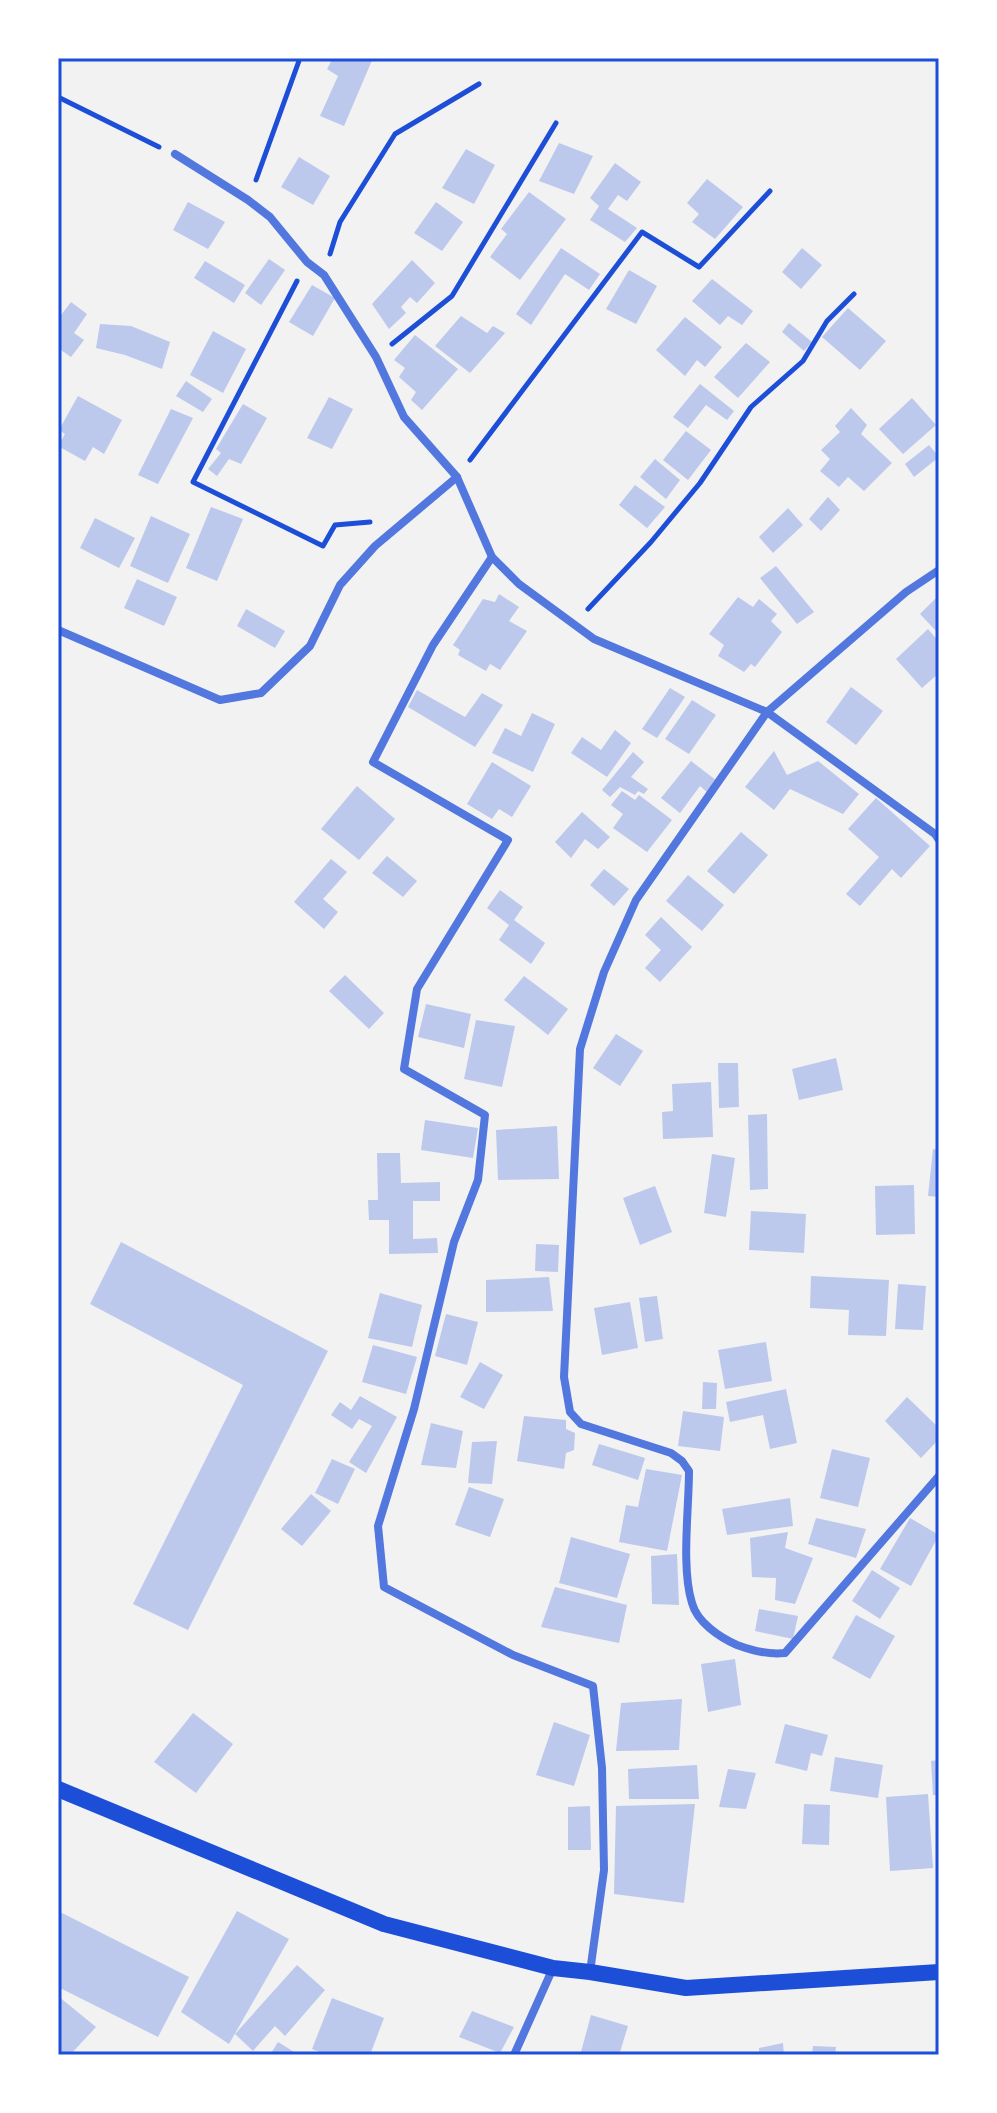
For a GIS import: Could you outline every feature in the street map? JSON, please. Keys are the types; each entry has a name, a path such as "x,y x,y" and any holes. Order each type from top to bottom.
{"main road":[{"path":"58,1789 384,1924 553,1968 686,1988 939,1972"}],"street":[{"path":"175,154 270,217 307,262 324,275 376,357 404,417 457,477 492,557 519,584 594,639 767,712 935,834 939,840"},
{"path":"58,630 220,700 261,693 310,646 340,585 375,546 457,477"},
{"path":"492,557 433,645 373,762 508,840 417,989 404,1069 485,1115 478,1180 454,1242 414,1409 378,1526 384,1587 513,1655 593,1686 602,1768 604,1870 590,1972"},
{"path":"939,570 906,592 767,712 636,900 604,972 580,1049 564,1377 570,1412 589,1428 671,1453 689,1471 687,1574 692,1605 703,1622 726,1640 748,1649 772,1655 785,1653 939,1476"},
{"path":"514,2055 553,1968"}],"path":[{"path":"248,200 300,58"},
{"path":"324,275 340,222 395,134 479,84"},
{"path":"58,97 175,154"},
{"path":"376,357 452,296 556,123"},
{"path":"457,477 642,232 699,267 770,191"},
{"path":"307,262 193,482 323,546 335,525 381,522"},
{"path":"573,624 651,542 700,483 751,407 803,361 827,321 854,294"}],"building":[{"path":"333,58 373,58 344,126 320,116 338,76 327,69"},
{"path":"559,143 593,156 574,194 539,181"},
{"path":"466,149 495,165 474,204 442,188"},
{"path":"299,157 330,176 313,205 281,187"},
{"path":"615,163 641,182 627,201 618,195 608,209 637,228 625,242 590,220 599,206 590,198"},
{"path":"707,179 743,207 715,239 692,222 699,214 687,203"},
{"path":"529,192 566,219 520,280 490,257 507,234 501,229"},
{"path":"188,202 225,222 208,249 173,230"},
{"path":"436,202 463,222 442,251 414,233"},
{"path":"561,248 600,274 589,290 565,274 531,325 516,314"},
{"path":"802,248 822,265 801,289 782,272"},
{"path":"269,259 285,270 261,305 245,293"},
{"path":"412,260 435,283 417,303 410,297 401,307 406,313 389,329 372,304"},
{"path":"205,261 245,285 234,303 194,278"},
{"path":"629,270 657,286 636,324 606,309"},
{"path":"712,279 753,311 742,325 728,316 720,325 692,301"},
{"path":"312,285 335,298 313,336 289,322"},
{"path":"71,302 87,314 74,333 84,340 71,357 58,348 58,319"},
{"path":"848,308 886,341 860,370 822,337"},
{"path":"461,316 487,333 493,326 505,333 470,373 435,346"},
{"path":"685,317 722,347 705,367 697,360 685,376 656,350"},
{"path":"789,323 812,342 804,351 782,332"},
{"path":"100,324 131,326 170,342 162,369 96,348"},
{"path":"213,331 246,349 223,393 190,375"},
{"path":"415,335 458,369 422,410 411,400 416,392 399,377 405,368 394,360"},
{"path":"746,343 770,362 738,398 714,377"},
{"path":"186,381 212,399 203,412 176,396"},
{"path":"700,384 734,411 727,420 706,405 688,428 673,417"},
{"path":"78,396 122,420 104,454 93,447 85,461 58,446 65,434 59,430"},
{"path":"329,397 353,409 332,449 307,438"},
{"path":"912,398 936,425 903,454 879,429"},
{"path":"243,404 267,418 241,464 229,459 217,476 208,469 221,453 216,449"},
{"path":"851,408 867,425 861,434 892,463 864,491 848,477 839,487 820,471 830,459 821,450 840,432 835,426"},
{"path":"171,409 193,418 158,484 138,475"},
{"path":"686,431 711,450 688,480 663,460"},
{"path":"929,445 939,457 914,477 905,464"},
{"path":"655,459 680,480 666,499 640,477"},
{"path":"635,485 665,507 647,528 619,505"},
{"path":"828,497 840,510 821,531 809,519"},
{"path":"211,507 243,519 217,581 186,568"},
{"path":"788,508 803,525 773,553 759,537"},
{"path":"151,516 190,534 168,583 130,566"},
{"path":"95,518 135,538 119,568 80,548"},
{"path":"776,566 814,612 797,624 760,578"},
{"path":"137,579 177,597 164,626 124,608"},
{"path":"499,594 519,607 509,621 527,631 500,670 490,664 486,671 458,655 460,650 453,645 483,599 495,602"},
{"path":"939,595 939,634 920,614"},
{"path":"738,597 753,607 759,599 777,614 771,621 782,632 755,667 751,664 744,672 718,656 724,645 709,634"},
{"path":"246,609 285,631 275,648 237,626"},
{"path":"928,629 939,642 939,673 922,688 896,659"},
{"path":"851,687 883,711 856,745 826,722"},
{"path":"670,688 685,697 657,738 642,729"},
{"path":"417,690 465,717 482,693 503,705 475,747 408,707"},
{"path":"692,700 716,715 689,754 665,739"},
{"path":"532,713 555,724 533,772 492,753 505,728 521,736"},
{"path":"615,730 631,743 607,777 571,753 582,737 601,750"},
{"path":"774,751 787,775 818,761 859,794 843,814 790,789 774,810 745,787"},
{"path":"633,752 644,762 631,777 648,789 644,794 638,791 635,795 620,787 610,797 602,790"},
{"path":"691,761 717,781 708,793 700,786 680,813 661,798"},
{"path":"492,762 531,786 512,817 499,809 492,819 467,804"},
{"path":"357,786 395,819 359,860 321,829"},
{"path":"622,791 635,800 639,795 672,820 647,852 613,828 623,814 611,805"},
{"path":"876,798 930,846 901,878 892,869 860,906 846,894 879,857 848,829"},
{"path":"582,812 610,837 598,849 585,839 571,858 555,842"},
{"path":"741,832 768,855 734,894 707,871"},
{"path":"387,856 417,881 403,897 372,873"},
{"path":"331,859 347,872 323,899 338,912 324,929 294,902"},
{"path":"604,869 629,889 614,906 590,885"},
{"path":"688,875 724,905 702,931 666,901"},
{"path":"500,890 523,907 514,920 545,943 531,964 499,940 509,925 487,908"},
{"path":"661,917 692,947 660,982 645,968 661,950 645,935"},
{"path":"345,975 384,1013 369,1029 329,991"},
{"path":"524,976 568,1009 548,1035 504,1000"},
{"path":"426,1004 471,1014 464,1048 418,1037"},
{"path":"476,1020 515,1026 502,1087 464,1079"},
{"path":"616,1034 643,1051 620,1086 593,1068"},
{"path":"836,1058 843,1090 799,1100 792,1069"},
{"path":"718,1063 738,1063 739,1107 719,1108"},
{"path":"711,1082 713,1137 663,1139 662,1112 673,1111 672,1084"},
{"path":"767,1114 768,1189 750,1190 748,1115"},
{"path":"425,1120 478,1128 473,1158 421,1150"},
{"path":"557,1126 559,1179 498,1180 496,1130"},
{"path":"933,1149 939,1150 939,1197 928,1196"},
{"path":"377,1153 400,1153 401,1183 440,1182 440,1201 413,1201 413,1239 437,1238 438,1253 389,1254 389,1220 369,1220 368,1200 378,1200"},
{"path":"712,1154 735,1158 726,1217 704,1213"},
{"path":"914,1185 915,1234 876,1235 875,1186"},
{"path":"655,1186 672,1232 640,1245 623,1198"},
{"path":"751,1211 806,1214 804,1253 749,1250"},
{"path":"121,1242 328,1351 188,1630 133,1604 243,1385 90,1304"},
{"path":"536,1244 559,1245 558,1272 535,1271"},
{"path":"811,1276 889,1280 886,1336 848,1335 849,1310 810,1308"},
{"path":"549,1277 553,1311 486,1312 486,1280"},
{"path":"898,1284 926,1286 923,1330 895,1329"},
{"path":"380,1293 422,1305 412,1347 368,1338"},
{"path":"657,1296 663,1339 645,1342 639,1298"},
{"path":"630,1302 638,1348 602,1355 594,1308"},
{"path":"446,1314 478,1322 467,1365 435,1356"},
{"path":"766,1342 772,1381 725,1389 718,1350"},
{"path":"373,1345 417,1357 406,1394 362,1382"},
{"path":"480,1362 503,1375 484,1409 460,1397"},
{"path":"703,1382 717,1383 716,1409 702,1409"},
{"path":"786,1389 797,1443 770,1449 763,1415 730,1422 726,1402"},
{"path":"360,1396 397,1417 366,1473 349,1462 372,1426 359,1419 352,1429 331,1415 340,1402 351,1410"},
{"path":"907,1397 939,1428 939,1439 921,1458 885,1421"},
{"path":"683,1411 724,1417 720,1451 678,1446"},
{"path":"524,1416 566,1420 566,1429 575,1433 574,1450 566,1453 564,1469 517,1461"},
{"path":"431,1423 463,1431 456,1468 421,1465"},
{"path":"497,1441 492,1484 468,1483 472,1442"},
{"path":"599,1444 645,1458 638,1480 592,1465"},
{"path":"832,1449 870,1458 858,1507 820,1498"},
{"path":"332,1459 355,1469 338,1504 315,1493"},
{"path":"646,1469 682,1475 667,1551 619,1542 626,1505 638,1507"},
{"path":"469,1487 504,1499 490,1537 455,1525"},
{"path":"311,1494 331,1511 302,1546 281,1529"},
{"path":"790,1498 793,1526 727,1535 722,1509"},
{"path":"816,1518 866,1529 856,1558 808,1544"},
{"path":"910,1518 939,1535 911,1586 880,1569"},
{"path":"788,1532 785,1548 813,1558 795,1604 775,1600 776,1578 752,1577 750,1538"},
{"path":"571,1537 630,1554 617,1598 559,1583"},
{"path":"677,1554 679,1605 652,1604 651,1556"},
{"path":"872,1570 900,1588 880,1619 852,1601"},
{"path":"555,1587 627,1605 619,1643 541,1627"},
{"path":"759,1609 798,1616 793,1639 755,1631"},
{"path":"856,1615 895,1636 870,1679 832,1658"},
{"path":"735,1659 741,1705 708,1712 701,1664"},
{"path":"682,1699 679,1750 616,1751 621,1703"},
{"path":"193,1713 233,1744 196,1793 154,1762"},
{"path":"554,1722 590,1735 574,1786 536,1775"},
{"path":"785,1724 828,1735 822,1756 811,1753 807,1771 775,1763"},
{"path":"835,1757 883,1765 878,1798 830,1791"},
{"path":"939,1760 939,1795 933,1795 931,1761"},
{"path":"697,1765 699,1799 629,1799 628,1769"},
{"path":"728,1769 756,1773 746,1809 719,1807"},
{"path":"928,1794 933,1868 890,1871 886,1797"},
{"path":"695,1804 684,1903 614,1894 616,1806"},
{"path":"804,1804 830,1805 829,1845 802,1844"},
{"path":"590,1806 591,1850 568,1850 568,1807"},
{"path":"237,1911 289,1939 229,2044 181,2012"},
{"path":"60,1912 189,1977 158,2037 58,1987"},
{"path":"297,1965 325,1990 285,2036 275,2026 253,2051 235,2034"},
{"path":"58,1996 96,2027 70,2055 58,2055"},
{"path":"332,1998 384,2018 370,2055 327,2055 312,2049"},
{"path":"472,2011 514,2027 500,2053 459,2037"},
{"path":"591,2015 628,2026 619,2055 581,2052"},
{"path":"278,2042 299,2055 270,2055"},
{"path":"783,2043 784,2055 759,2055 759,2048"},
{"path":"813,2046 836,2047 835,2055 812,2055"}]}
